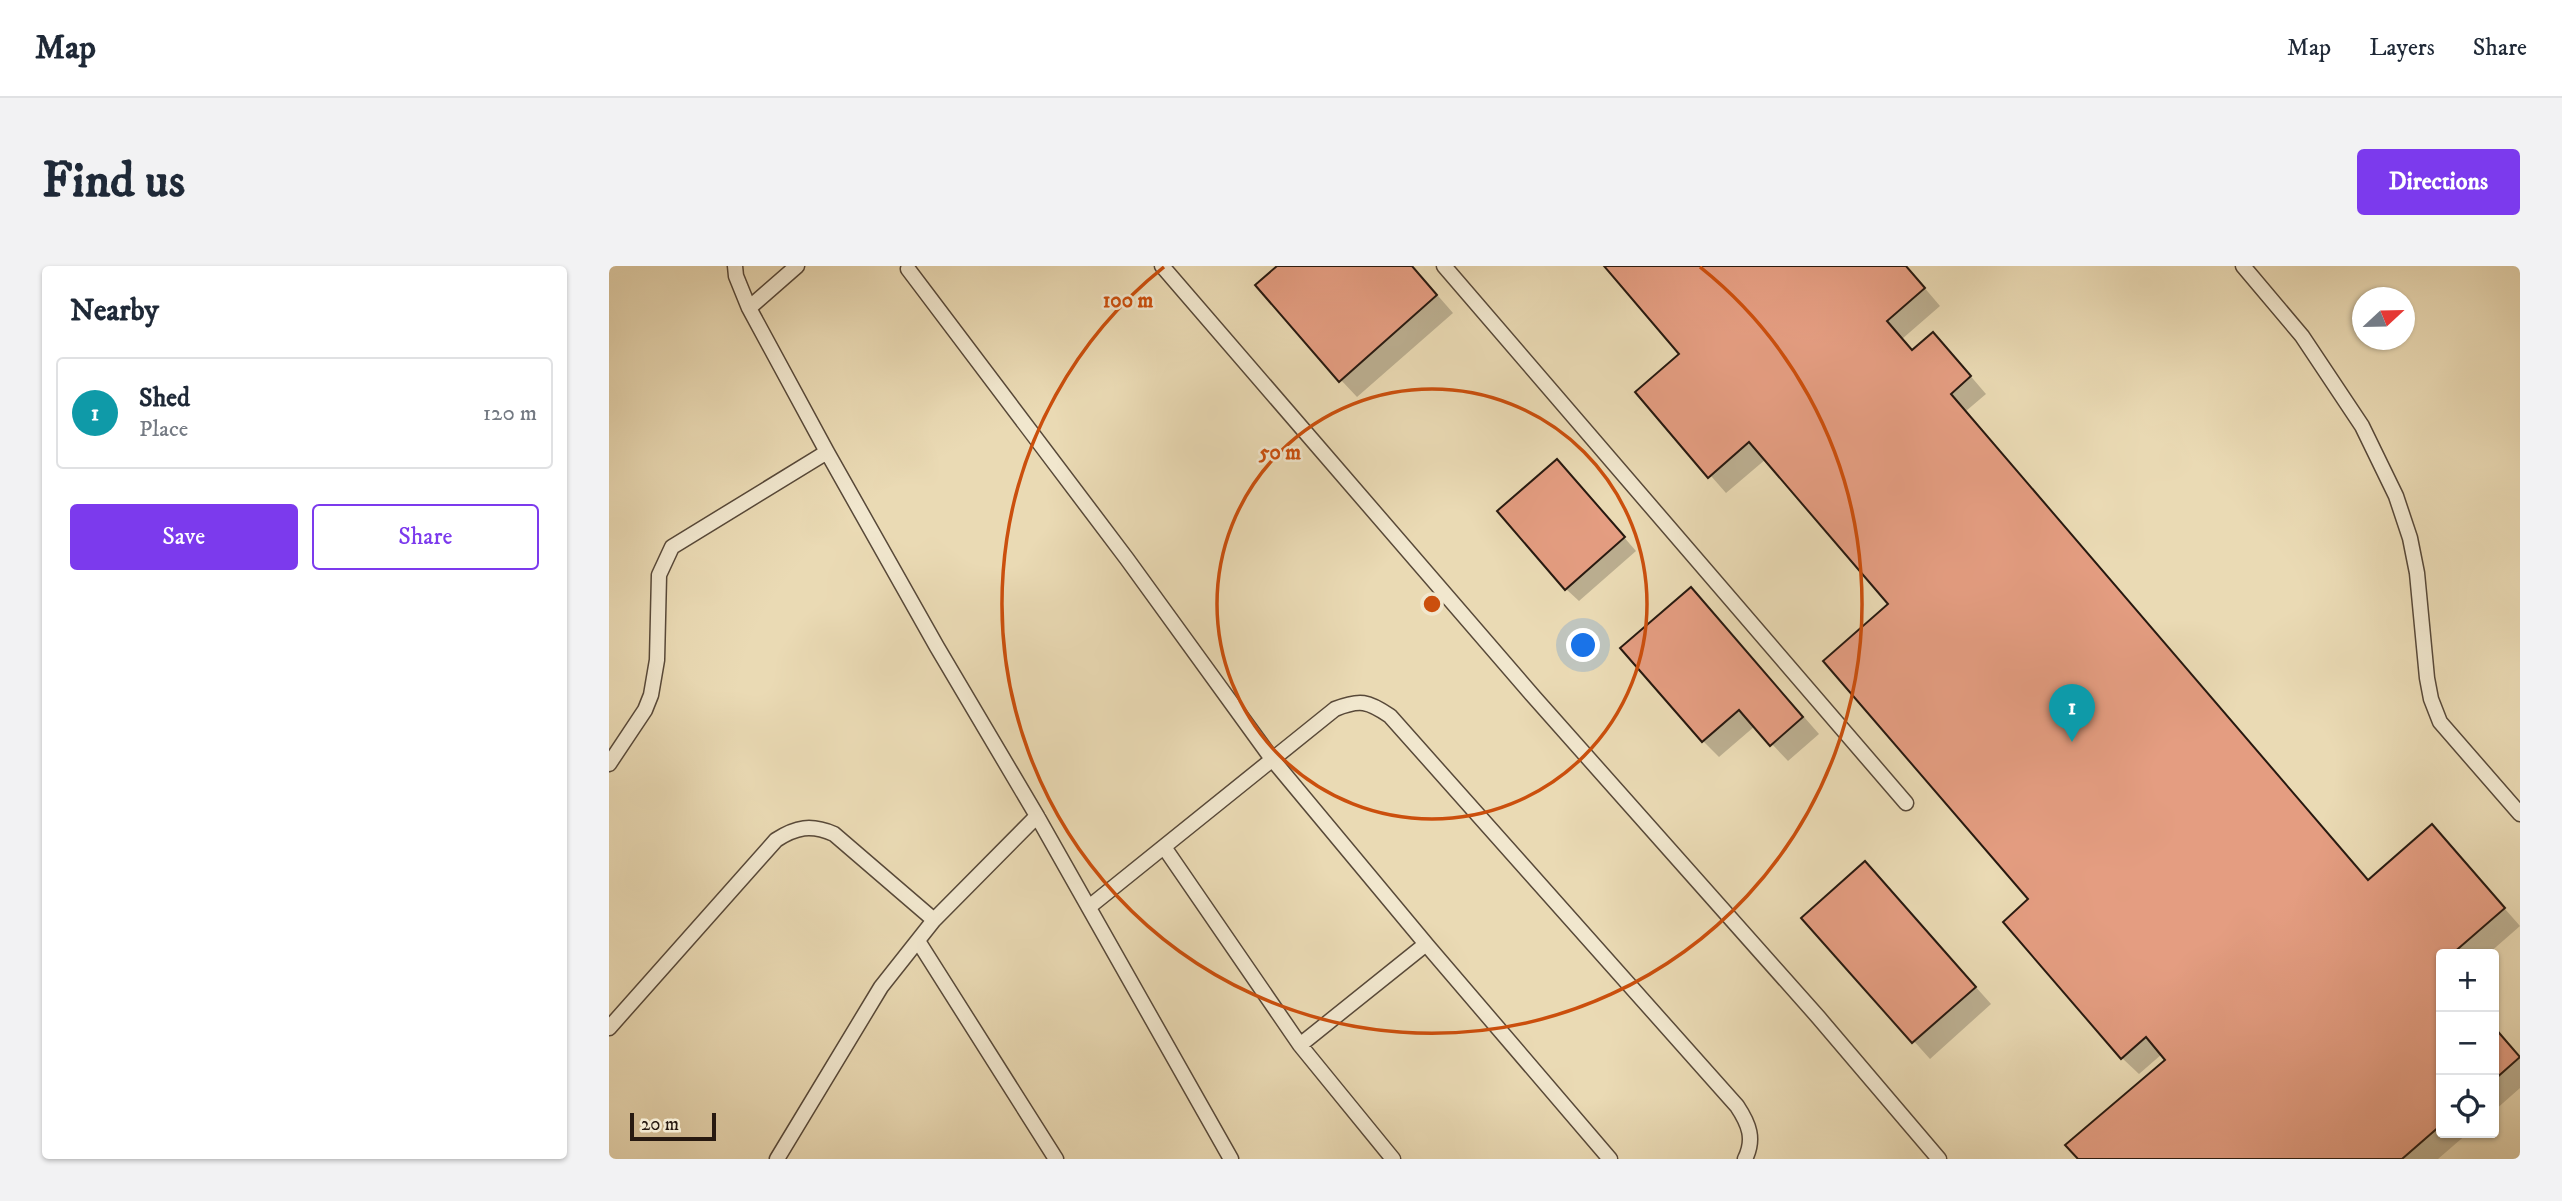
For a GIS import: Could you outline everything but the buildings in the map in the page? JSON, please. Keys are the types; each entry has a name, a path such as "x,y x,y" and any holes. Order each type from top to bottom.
{"lane":[{"path":"735,266 736,276 749,308 827,452 1231,1159"},
{"path":"749,308 797,266"},
{"path":"1162,266 1534,697 1819,1018 1939,1159"},
{"path":"1444,266 1906,803"},
{"path":"2243,266 2302,336 2362,426 2396,496 2410,538 2417,573 2431,699 2439,722 2520,814"},
{"path":"908,270 1127,559 1272,759 1610,1159"},
{"path":"609,764 645,710 651,695 657,660 659,575 672,547 827,452"},
{"path":"1089,907 1335,709 1359,702 1371,704 1390,716 1737,1106 1747,1121 1751,1135 1751,1147 1745,1159"},
{"path":"777,1159 881,987 934,920 1037,816"},
{"path":"609,1028 776,840 792,830 821,828 834,834 934,920"},
{"path":"1164,847 1300,1045 1393,1159"},
{"path":"918,941 1056,1159"},
{"path":"1300,1045 1426,944"}],"place":[{"name":"Shed","path":"2072,742"}]}
